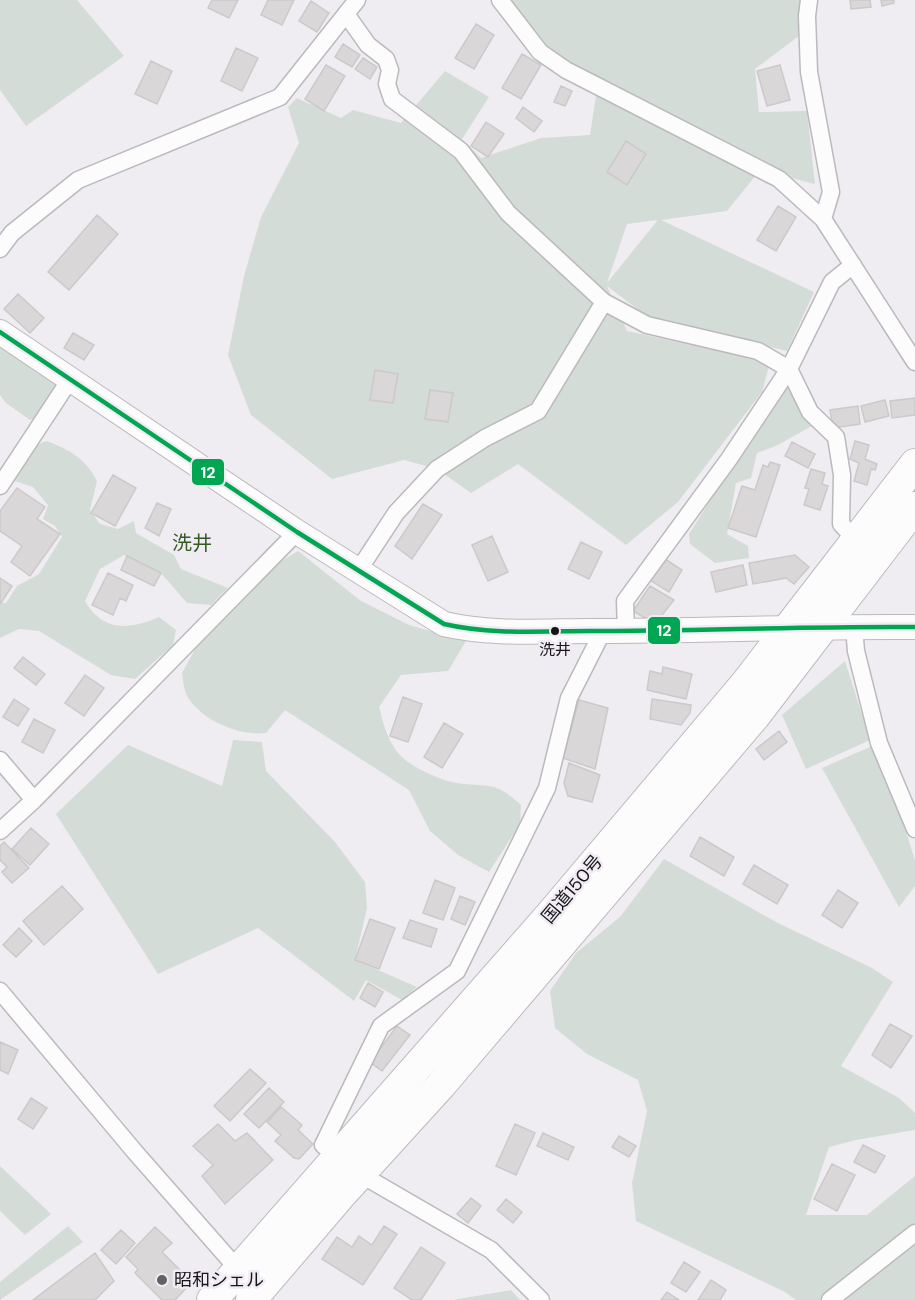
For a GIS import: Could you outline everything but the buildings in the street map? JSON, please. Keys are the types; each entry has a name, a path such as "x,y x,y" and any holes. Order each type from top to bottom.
{"highway":[{"name":"国道150号","path":"212,1300 254,1291 349,1166 551,914 746,683 915,464"},
{"name":"国道150号","path":"349,1166 441,1084 568,937 755,716 915,507"}],"street":[{"path":"0,249 12,233 78,180 280,98 357,0"},
{"path":"501,0 540,51 566,70 779,179 823,219 915,362"},
{"path":"809,0 807,16 809,72 831,192 823,219"},
{"path":"346,14 368,45 386,59 390,70 387,84 392,99 461,151 508,213 604,302 647,325 758,351 789,369 810,412 836,437 842,475 841,524 856,540"},
{"path":"541,1300 491,1250 349,1166 323,1145 381,1026 457,971 547,788 569,698 614,631 625,601 729,459 789,369 832,282 853,265"},
{"path":"358,571 396,513 437,469 485,438 538,411 604,302"},
{"path":"0,332 297,532 444,624 471,630 614,631 786,629 825,626 915,627"},
{"path":"0,486 71,378"},
{"path":"0,831 34,800 297,532"},
{"path":"854,627 856,651 879,743 915,829"},
{"path":"0,760 34,800"},
{"path":"0,991 254,1291"},
{"path":"830,1300 915,1233"}],"shaded area":[{"path":"0,0 77,0 124,56 26,126 0,90"},
{"path":"508,0 801,0 799,36 755,69 759,112 807,111 815,184 760,170 727,211 661,220 814,292 787,351 648,317 607,286 627,331 770,362 762,392 678,502 626,545 518,464 471,493 437,469 404,460 332,479 251,415 228,355 244,276 261,217 299,143 288,107 297,98 341,118 353,110 401,123 445,71 489,97 462,139 481,158 541,138 590,135 598,83 536,43","holes":["657,221 607,283 627,224"]},
{"path":"0,329 70,374 54,411 30,420 6,403 0,395"},
{"path":"787,388 797,394 817,423 776,446 757,453 751,478 736,483 727,534 748,546 749,558 715,563 690,544 689,534 775,398"},
{"path":"46,441 76,456 93,473 97,481 90,510 100,524 118,529 134,521 136,533 174,555 181,569 228,588 211,605 187,603 161,573 124,555 100,569 85,601 100,618 118,626 127,626 159,617 176,630 173,645 135,679 111,675 39,631 19,629 0,638 0,603 6,603 17,586 39,574 62,537 55,526 43,519 48,505 33,487 15,481 24,457 34,447"},
{"path":"298,551 361,601 409,625 466,641 448,671 401,675 379,707 392,744 404,759 450,782 498,788 521,805 520,824 489,872 458,855 430,831 409,790 285,710 266,733 244,732 211,719 202,713 187,696 182,673 203,635 244,599 265,571"},
{"path":"845,661 870,740 806,769 782,715"},
{"path":"233,740 262,742 266,771 335,842 365,882 367,908 355,960 417,987 402,1000 366,980 354,1001 258,928 158,974 56,814 128,745 222,786"},
{"path":"879,743 915,861 915,886 899,907 822,768"},
{"path":"664,859 778,923 872,968 893,982 841,1066 899,1098 915,1113 915,1130 829,1147 806,1215 867,1215 915,1176 915,1300 796,1300 785,1292 636,1221 632,1183 647,1111 638,1080 587,1054 555,1028 550,991 576,953 620,917"},
{"path":"0,1166 51,1214 25,1235 0,1211"},
{"path":"68,1226 83,1242 0,1300 0,1282"},
{"path":"511,1290 520,1300 454,1300 458,1299"}],"transit line":[{"name":"12","path":"0,332 297,532 444,624 480,630 517,632 915,627"}],"place":[{"name":"洗井","path":"555,631"},
{"name":"昭和シェル","path":"162,1280"}],"district":[{"name":"洗井","path":"192,543"}]}
